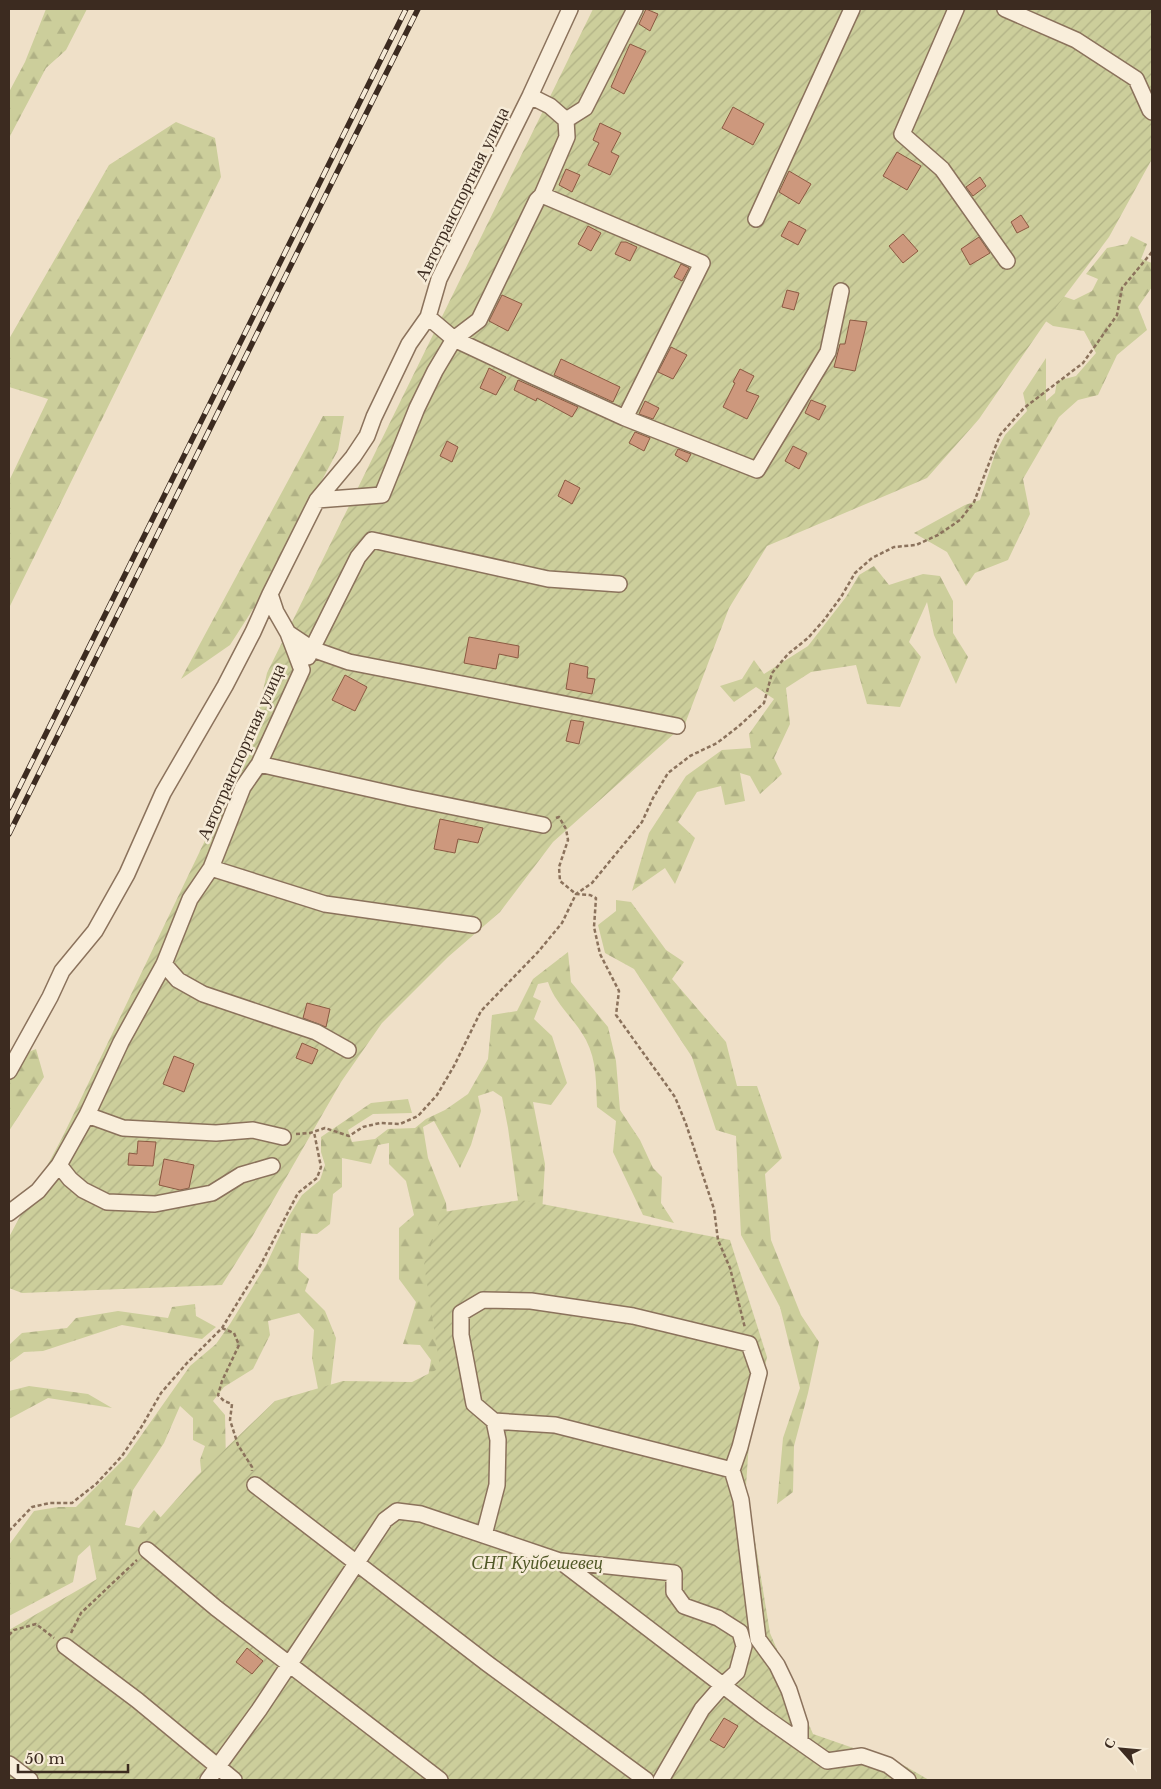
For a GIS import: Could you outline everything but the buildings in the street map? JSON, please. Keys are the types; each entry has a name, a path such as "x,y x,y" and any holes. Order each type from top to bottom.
{"street":[{"name":"Автотранспортная улица","path":"9,1213 38,1191 59,1165 87,1115 121,1042 164,964 190,899 211,868 243,787 259,764 302,670 270,594 317,500 353,457 367,436 374,417 409,344 428,318 439,279 530,96 570,9"},
{"path":"566,120 585,108 635,9"},
{"path":"756,220 852,9"},
{"path":"956,9 902,134 942,169 1007,261"},
{"path":"1005,9 1076,40 1136,79 1152,112"},
{"path":"317,500 382,495 417,408 435,370 454,339 479,320 537,200 542,195 566,137 566,120 550,106 530,96"},
{"path":"542,195 702,263 625,418"},
{"path":"428,318 454,339 625,418 756,470 828,352 841,291"},
{"path":"302,670 358,556 372,540 548,579 619,584"},
{"path":"9,1071 50,997 62,971 95,931 127,874 163,793 225,686 270,594"},
{"path":"288,633 312,649 349,662 677,726"},
{"path":"259,764 410,798 543,825"},
{"path":"211,868 325,904 473,925"},
{"path":"164,964 178,980 203,994 316,1032 348,1050"},
{"path":"87,1115 123,1128 216,1133 253,1130 283,1137"},
{"path":"59,1165 70,1180 83,1190 107,1202 156,1204 212,1193 241,1175 272,1166"},
{"path":"732,1470 555,1425 494,1420 474,1404 461,1335 461,1313 483,1300 530,1301 633,1316 749,1344 759,1373 745,1429 732,1470 741,1500 758,1639 777,1665 789,1690 800,1724 800,1742"},
{"path":"484,1535 497,1486 498,1440 494,1420"},
{"path":"255,1485 488,1664 646,1780"},
{"path":"208,1780 259,1710 385,1520 397,1511 421,1514 560,1561 674,1573 674,1592 684,1606 718,1618 740,1632 744,1646 737,1672 702,1709 661,1780"},
{"path":"147,1550 216,1608 440,1780"},
{"path":"560,1561 723,1685 827,1761 862,1756 888,1765 908,1780"},
{"path":"65,1646 137,1700 217,1768 234,1780"},
{"path":"9,1764 30,1780"}],"path":[{"path":"283,1137 314,1132 325,1128 349,1136 363,1127 380,1123 400,1124 418,1116 441,1088 481,1011 538,952 562,923 576,894 592,883 642,822 652,798 668,773 690,756 717,743 764,703 772,673 788,654 808,638 824,620 841,597 854,573 872,558 894,547 916,545 938,535 960,520 974,502 1000,435 1024,408 1083,363 1117,315 1122,288 1152,252"},
{"path":"543,825 559,817 566,829 568,840 559,868 560,881 576,894 590,895 596,898 594,927 600,954 620,992 616,1015 675,1097 686,1124 714,1209 718,1240 730,1268 749,1344"},
{"path":"9,1531 32,1507 50,1503 72,1503 96,1484 122,1456 161,1393 187,1363 222,1328 260,1266 298,1193 317,1178 321,1167 314,1132"},
{"path":"222,1328 234,1334 239,1345 222,1381 218,1395 224,1401 232,1404 230,1420 238,1445 252,1467 255,1485"},
{"path":"9,1635 14,1630 36,1624 65,1646 81,1613 147,1550"}],"green space":[{"path":"46,9 87,9 66,50 46,68 9,138 9,92 25,62"},
{"path":"593,9 1152,9 1152,159 1109,237 1052,313 979,419 927,478 767,546 729,608 685,724 553,842 500,912 448,957 382,1023 341,1082 252,1237 222,1285 22,1293 9,1288 9,1237 62,1138 250,747 267,673"},
{"path":"176,122 215,138 221,177 9,608 9,481 48,399 9,387 9,339 109,165"},
{"path":"1131,236 1147,244 1141,259 1152,263 1152,287 1138,307 1147,330 1117,355 1098,395 1078,400 1059,417 1023,479 1030,514 1008,560 975,573 966,586 947,552 914,533 965,505 980,500 995,454 1005,435 1027,411 1023,393 1046,358 1046,401 1055,393 1057,381 1076,376 1096,353 1084,331 1053,326 1011,298 1051,292 1074,300 1092,291 1098,279 1086,274 1107,248 1127,244"},
{"path":"323,416 344,416 338,450 255,606 230,645 181,679"},
{"path":"874,566 889,585 923,574 940,576 953,601 953,633 968,657 956,684 934,635 927,602 909,642 921,657 900,707 867,704 856,665 811,672 786,688 790,724 774,758 782,774 760,794 750,776 740,773 745,801 725,805 721,786 697,792 678,822 695,838 675,884 665,868 632,891 649,833 686,776 722,750 751,748 749,734 774,699 756,687 734,702 720,686 742,679 754,660 764,674 808,646 846,597 859,575"},
{"path":"616,900 631,902 666,950 684,962 672,979 726,1042 737,1086 757,1086 782,1158 765,1174 771,1240 801,1315 819,1342 794,1446 793,1492 777,1504 783,1438 800,1388 780,1307 741,1235 736,1136 716,1130 692,1057 634,969 605,953 598,925 616,911"},
{"path":"568,952 571,982 608,1027 616,1061 620,1110 640,1140 653,1168 662,1177 661,1203 674,1223 643,1215 613,1152 616,1121 597,1107 594,1064 590,1048 555,997 548,982 538,984 533,997 541,1001 534,1019 552,1036 567,1083 551,1105 533,1102 545,1164 542,1213 519,1208 502,1097 493,1091 478,1096 481,1111 471,1145 460,1168 434,1121 423,1127 428,1158 446,1203 462,1398 426,1388 431,1360 420,1345 403,1344 416,1302 399,1279 399,1228 414,1215 406,1181 389,1164 389,1143 378,1145 371,1164 342,1158 342,1187 333,1194 330,1224 317,1234 301,1233 298,1269 309,1279 305,1291 325,1311 336,1338 330,1391 321,1404 312,1358 314,1330 299,1313 268,1321 270,1335 253,1369 224,1387 213,1401 225,1415 226,1463 202,1479 200,1460 205,1446 193,1440 193,1418 180,1406 164,1443 133,1490 125,1525 139,1528 154,1510 168,1525 98,1587 90,1545 78,1556 73,1582 9,1616 9,1545 34,1511 58,1507 76,1507 126,1457 190,1366 216,1344 266,1265 289,1216 302,1195 320,1180 325,1165 321,1152 321,1137 371,1103 408,1099 412,1113 373,1114 348,1130 352,1142 375,1139 388,1129 415,1128 426,1119 445,1110 468,1094 488,1059 492,1015 517,1011 533,979"},
{"path":"36,1049 44,1077 9,1131 9,1060"},
{"name":"СНТ Куйбешевец","path":"521,1200 730,1240 767,1357 749,1442 746,1486 770,1633 813,1734 905,1766 929,1780 9,1780 9,1630 116,1568 197,1476 275,1401 343,1381 412,1382 440,1368 424,1264 443,1212"},
{"path":"195,1304 196,1316 216,1327 202,1339 122,1325 43,1351 24,1352 9,1363 9,1345 22,1333 67,1328 76,1318 118,1311 168,1318 172,1307"},
{"path":"29,1386 88,1394 112,1408 48,1398 9,1419 9,1391"}],"railway":[{"path":"9,808 406,9"},
{"path":"9,834 418,9"}]}
